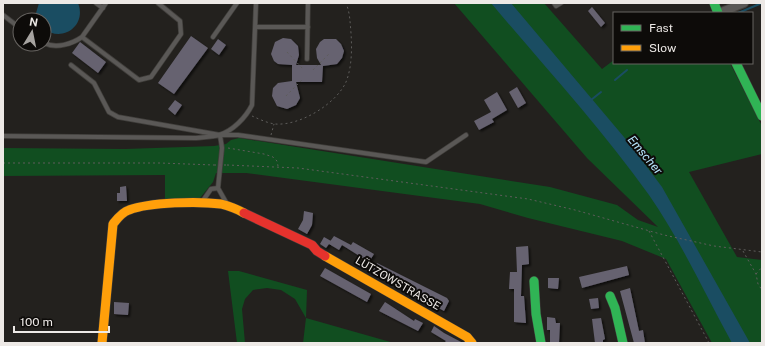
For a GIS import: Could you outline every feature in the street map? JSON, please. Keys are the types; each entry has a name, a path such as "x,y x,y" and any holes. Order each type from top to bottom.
{"street":[{"path":"721,12 744,3"},
{"path":"736,64 762,116"},
{"name":"LÜTZOWSTRASSE","path":"102,343 113,224 128,210 202,202 228,206 312,245 317,250 466,337 472,343"},
{"path":"534,281 536,314 541,343"},
{"path":"610,296 615,308 623,343"}],"lane":[{"path":"96,3 103,8"},
{"path":"52,44 62,45 77,40 82,36 106,3"},
{"path":"82,36 139,80 144,80 151,77 181,34 180,21 158,3"},
{"path":"213,37 237,3"},
{"path":"71,65 94,83 108,112 118,117 220,135 229,130 248,114 252,105 254,95 256,3"},
{"path":"307,59 308,3"},
{"path":"554,3 556,6 561,3"},
{"path":"3,16 12,22"},
{"path":"255,27 308,27"},
{"path":"3,136 196,138 220,135 238,135 426,162 466,134"},
{"path":"220,135 222,148 218,188 228,206"},
{"path":"202,202 211,189 218,188"}],"path":[{"path":"248,114 274,124 290,123 322,109 334,98 346,82 351,63 352,41 349,11 346,3"},
{"path":"287,52 302,68"},
{"path":"313,70 330,53"},
{"path":"286,96 303,79"},
{"path":"270,139 274,124"},
{"path":"222,148 270,155 277,161 278,166"},
{"path":"3,163 160,163 278,166 528,199 575,210 664,235 714,246 762,252"},
{"path":"649,231 709,343"},
{"path":"743,250 756,274 758,284 762,290"},
{"path":"756,274 762,267"}],"green space":[{"path":"454,3 544,3 602,69 613,61 613,64 731,64 762,126 762,154 689,172 737,257 762,260 762,343 712,343 666,259 622,241 528,218 480,204 246,173 216,173 213,182 200,198 165,203 165,175 3,176 3,148 125,149 214,146 226,144 231,140 239,138 550,187 617,205 638,220 658,227 587,158"},
{"path":"228,271 239,271 307,290 306,318 295,299 281,290 267,288 253,290 245,299 242,309 245,343 237,343"},
{"path":"306,318 394,343 303,343"}],"water":[{"path":"39,3 78,3 80,11 79,18 72,30 59,34 52,33 52,12 36,12"},
{"path":"491,3 511,3 629,143 662,187 750,343 732,343 672,231 649,195 592,121"}],"building":[{"path":"592,7 605,23 601,27 588,11"},
{"path":"191,36 208,48 174,94 158,83"},
{"path":"283,38 291,39 298,46 299,55 296,65 321,65 317,58 316,49 320,42 324,39 336,39 341,44 344,51 342,58 337,64 323,66 322,82 296,82 300,98 296,105 287,109 277,106 272,96 273,88 278,83 292,81 292,65 278,64 274,61 271,54 275,42"},
{"path":"218,39 226,45 219,55 211,49"},
{"path":"80,42 106,62 98,73 72,53"},
{"path":"517,87 526,103 518,108 509,92"},
{"path":"497,92 507,110 492,119 494,122 479,130 474,121 491,112 484,100"},
{"path":"175,100 182,105 175,115 168,109"},
{"path":"126,186 127,201 117,201 117,193 120,193 120,187"},
{"path":"304,211 313,213 312,225 307,234 298,229 303,220"},
{"path":"334,236 351,245 353,242 374,254 369,262 342,245 339,250 329,244 326,248 320,244 324,237 331,241"},
{"path":"528,246 529,264 522,265 521,296 524,296 526,323 514,322 514,289 509,289 510,272 517,272 516,247"},
{"path":"377,263 447,298 449,301 444,311 408,291 409,288 400,286 372,272"},
{"path":"627,266 629,275 582,288 579,277"},
{"path":"325,268 371,294 367,302 320,276"},
{"path":"548,278 559,278 558,289 548,288"},
{"path":"630,288 639,331 643,330 645,343 634,343 620,291"},
{"path":"598,298 599,308 591,309 589,299"},
{"path":"114,302 129,303 128,315 114,314"},
{"path":"385,302 414,321 415,319 423,323 418,331 379,311"},
{"path":"547,317 555,318 556,323 560,323 559,343 550,343 550,330 547,330"},
{"path":"601,318 605,339 603,340 603,343 595,343 592,319"},
{"path":"434,326 463,343 444,343 446,341 431,332"}],"waterway":[{"path":"740,12 762,3"},
{"path":"615,80 627,70"},
{"path":"591,100 601,92"}],"traffic: fast":[{"path":"714,3 718,12"},
{"path":"736,64 762,116"},
{"path":"534,281 536,314 541,343"},
{"path":"610,296 615,308 623,343"}],"traffic: slow":[{"path":"102,343 113,224 122,214 138,207 188,202 221,204 244,213"},
{"path":"325,256 467,337 472,343"}],"traffic: jam":[{"path":"244,213 312,245 317,251 325,256"}],"water label":[{"name":"Emscher","path":"645,155"}]}
